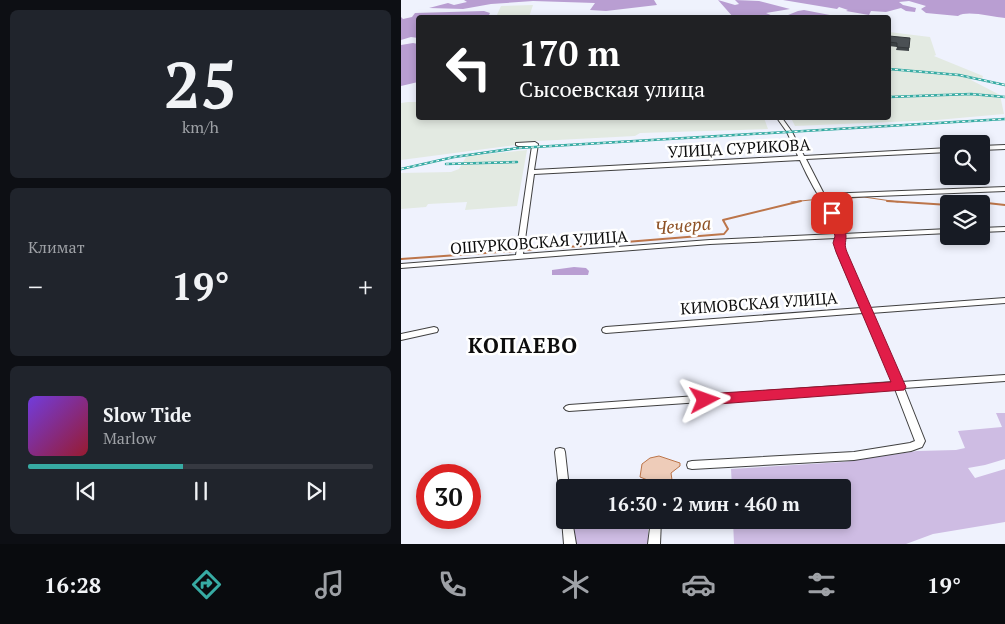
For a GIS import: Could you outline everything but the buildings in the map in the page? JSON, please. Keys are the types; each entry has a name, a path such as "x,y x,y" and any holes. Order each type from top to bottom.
{"street":[{"path":"692,465 854,456 911,448 919,444 919,437 899,387 841,252 838,243 841,236 832,213 821,196 789,131 781,120"},
{"path":"519,144 535,144 519,257"},
{"path":"990,148 1005,147"},
{"name":"УЛИЦА СУРИКОВА","path":"531,172 940,150"},
{"path":"821,196 1005,189"},
{"path":"990,230 1005,229"},
{"name":"ОШУРКОВСКАЯ УЛИЦА","path":"401,266 710,242 940,231"},
{"name":"КИМОВСКАЯ УЛИЦА","path":"606,330 1005,300"},
{"path":"401,337 434,330"},
{"path":"569,408 899,387 1005,378"},
{"path":"560,452 563,479"},
{"path":"568,529 570,544"},
{"path":"654,544 655,529"}],"shaded area":[{"path":"464,0 654,0 657,5 606,11 590,10 595,3 533,1 491,4 463,9 429,8 448,3 454,5 467,2"},
{"path":"718,0 735,5 739,4 735,0 759,1 790,9 766,13 771,15 731,15"},
{"path":"783,0 1005,0 1005,18 973,14 958,16 926,13 921,9 926,6 909,1 899,2 916,8 915,12 906,11 901,8 886,12 871,11 869,15 846,11 848,10 839,7 837,9"},
{"path":"533,5 530,15 497,15 501,6"},
{"path":"804,10 830,15 788,15"},
{"path":"484,11 490,13 489,15 416,15 416,38 401,40 401,17 403,19 412,17 415,13"},
{"path":"891,32 930,37 936,55 934,56 983,76 982,79 974,77 971,80 1000,95 1004,114 937,120 795,126 792,120 891,120"},
{"path":"416,44 416,82 401,86 401,45"},
{"path":"416,102 416,120 765,120 768,129 640,133 635,136 518,142 516,145 401,160 401,103"},
{"path":"527,150 517,206 465,210 467,202 428,204 426,207 401,209 401,173 451,172 459,169 466,157 469,156"},
{"path":"574,267 586,268 589,271 588,275 552,275 552,270"},
{"path":"996,413 1005,413 1005,459 968,468 975,478 1005,469 1005,522 933,534 906,544 734,544 733,529 851,529 851,479 732,479 731,469 843,462 917,451 956,450 965,448 958,431 1002,427"},
{"path":"659,456 680,463 680,466 671,473 672,479 645,479 640,477 642,464 650,458"},
{"path":"574,529 648,529 648,544 574,544"}],"waterway":[{"name":"Чечера","path":"828,200 864,197 894,201"},
{"name":"Чечера","path":"791,202 820,199"},
{"name":"Чечера","path":"589,245 724,234 728,229 723,220 801,201"},
{"name":"Чечера","path":"887,201 894,201"},
{"name":"Чечера","path":"894,201 940,204"},
{"name":"Чечера","path":"990,203 1005,205"},
{"name":"Чечера","path":"525,250 581,246"},
{"name":"Чечера","path":"401,259 515,251"}],"railway":[{"path":"891,69 959,75 1005,85"},
{"path":"891,97 971,94 1005,97"},
{"path":"401,169 454,157 518,148 1005,119"},
{"path":"446,164 517,162"}],"district":[{"name":"КОПАЕВО","path":"523,345"}],"route":[{"path":"705,400 899,387 841,252 838,243 841,236 832,213"}]}
